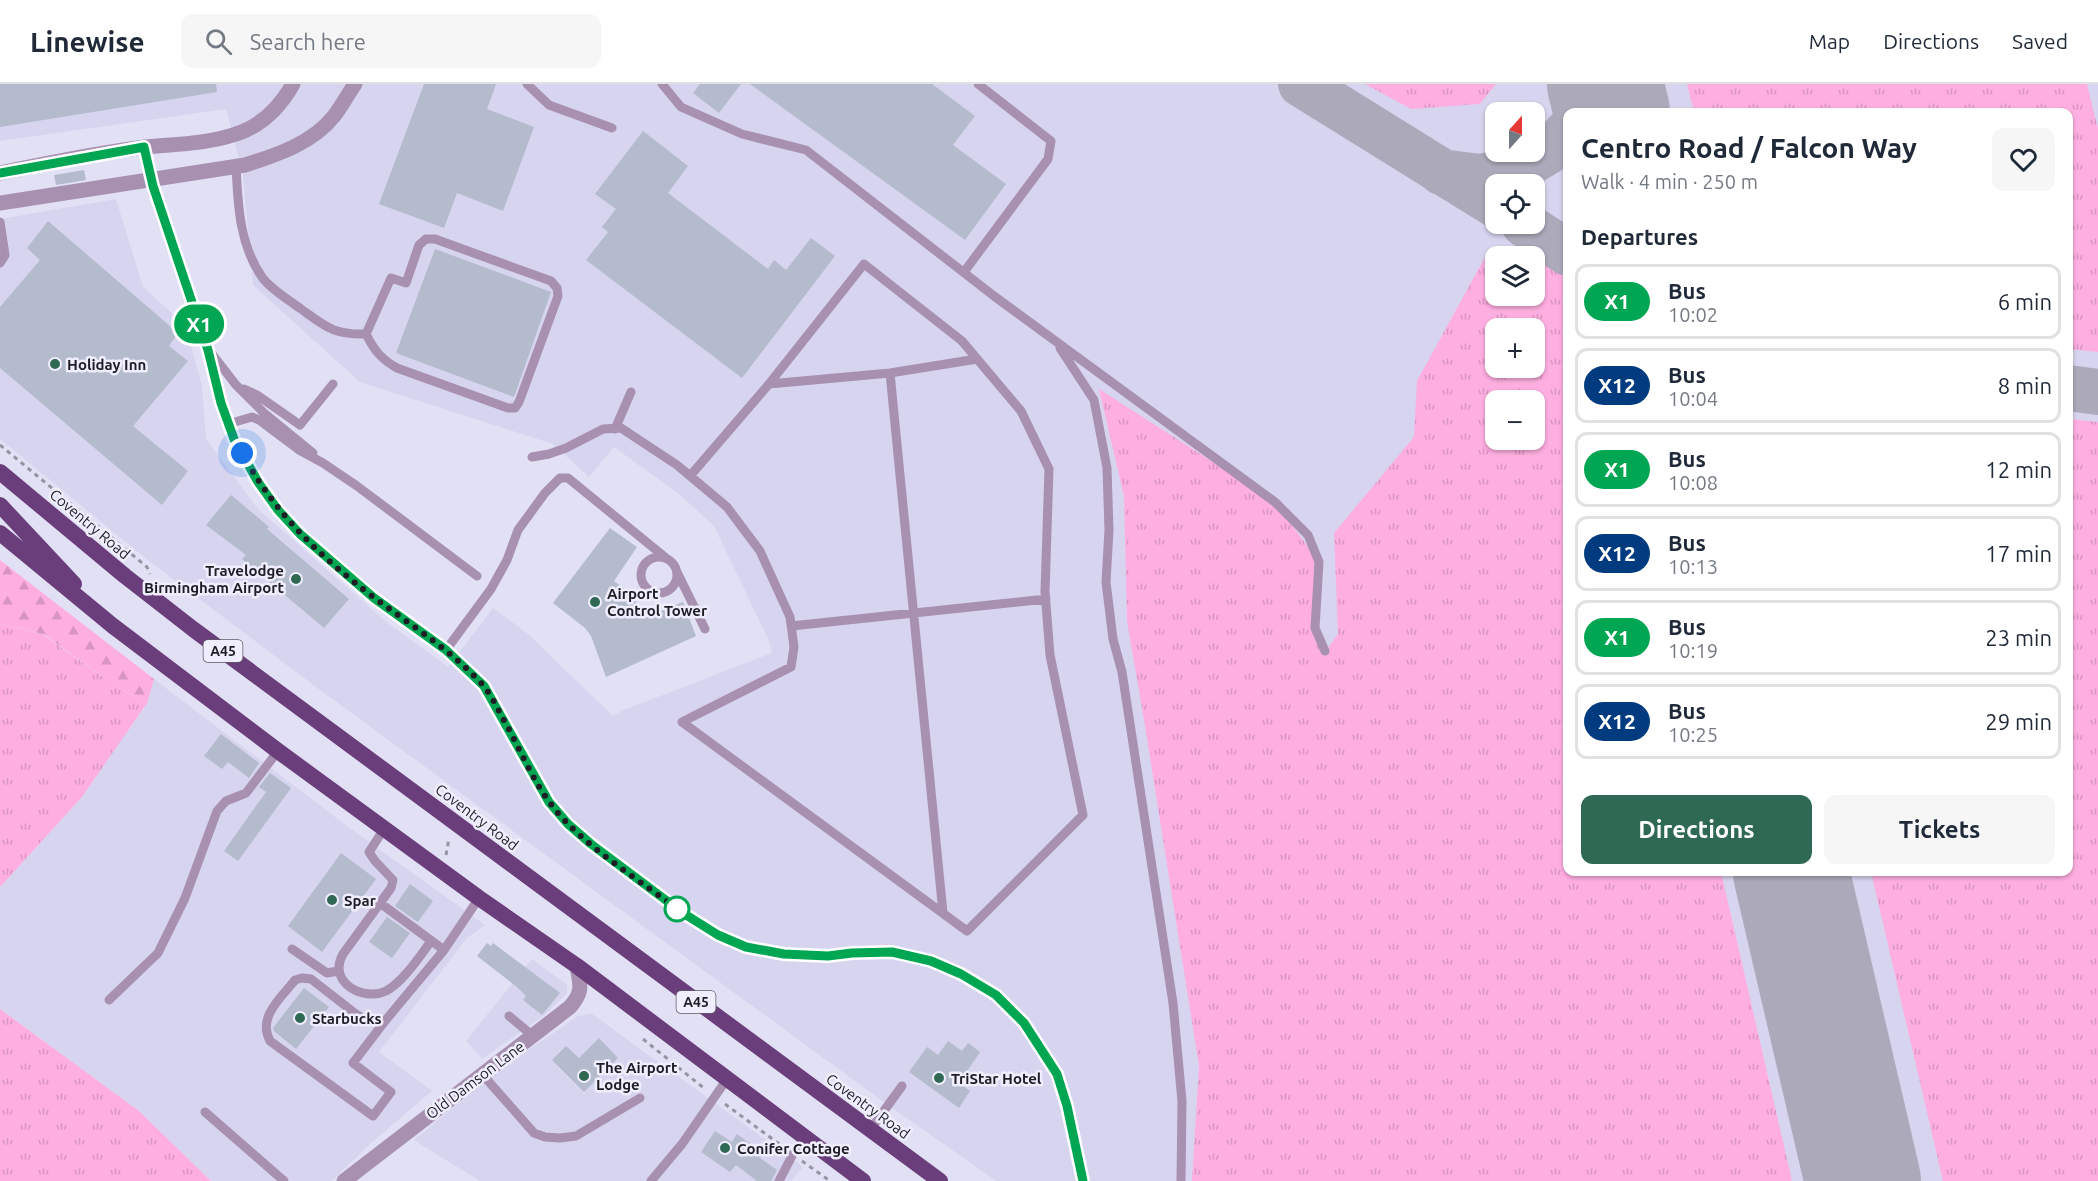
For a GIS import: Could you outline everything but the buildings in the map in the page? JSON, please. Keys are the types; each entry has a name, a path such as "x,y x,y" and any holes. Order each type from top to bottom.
{"highway":[{"name":"Coventry Road","path":"0,472 168,609 940,1181"},
{"path":"0,506 113,626"},
{"name":"A45","path":"0,533 113,626 278,751 479,898 577,966 863,1181"}],"street":[{"path":"0,173 144,147 183,144 236,134 260,122 275,110 293,84"},
{"path":"0,203 236,167 279,154 314,135 333,117 355,84"},
{"name":"Old Damson Lane","path":"344,1181 570,1006 578,998 581,988 577,966"}],"lane":[{"path":"527,84 549,105 612,128"},
{"path":"662,84 681,107 741,134 806,150 964,272 1275,502 1308,535 1319,562 1315,628 1326,651"},
{"path":"964,272 1048,159 1051,141 978,84"},
{"path":"144,147 152,179 208,350 228,424 258,482 278,510 300,534 374,598 446,650 484,686 549,802 568,824 591,844 700,924 746,947 784,954 828,956 892,952 931,961 961,974 996,995 1024,1023 1057,1074 1067,1106 1083,1181"},
{"path":"236,167 241,231 262,278 326,328 345,335 366,334"},
{"path":"0,222 5,255 0,263"},
{"path":"435,238 551,281 557,288 558,296 515,408 508,408 397,368 386,362 375,351 366,334 391,278 406,283 419,246 426,239 435,238"},
{"path":"532,458 566,448 603,429 621,428 690,476 727,507 760,551 790,617 794,647 791,667 682,722 967,931 1083,815 1050,655 1046,599 1049,470 1021,411 962,341 864,264 769,384 690,476"},
{"path":"1056,341 1094,400 1107,468 1109,530 1106,582 1113,639 1122,672 1173,1003 1182,1101 1180,1181"},
{"path":"208,350 236,385 264,413 323,463 477,576"},
{"path":"769,384 890,373 977,359"},
{"path":"890,373 943,914"},
{"path":"236,385 257,395 300,425 333,384"},
{"path":"615,429 631,392"},
{"path":"228,424 252,417 299,450 323,463"},
{"path":"446,650 491,589 507,560 518,530 545,493 560,478 568,478 671,561 705,629"},
{"path":"666,558 654,557 644,564 640,576 645,587 655,593 667,592 675,584 677,572"},
{"path":"791,626 1046,599"},
{"path":"110,1000 158,953 185,898 217,811 226,801 246,793 278,751"},
{"path":"384,829 369,852 393,880 391,888 343,954 338,963 338,972 342,979 358,991 372,994 387,990 406,972 431,941"},
{"path":"385,1021 366,1020 311,979 302,978 295,980 267,1017 265,1032 270,1041 373,1116 391,1092 353,1063 444,950 479,898"},
{"path":"380,903 444,950"},
{"path":"292,948 327,973 338,972"},
{"path":"509,1016 533,1036"},
{"path":"482,1074 534,1133 545,1137 576,1136 640,1098"},
{"path":"651,1181 682,1144 727,1079"},
{"path":"870,1130 902,1086"},
{"path":"205,1112 284,1181"},
{"path":"779,1181 793,1154 805,1138"}],"path":[{"path":"445,873 452,821"}],"shaded area":[{"path":"0,84 2098,84 2098,1181 996,1181 881,1100 320,690 149,561 0,439 0,219 116,199 143,287 185,325 202,385 206,439 258,509 384,620 448,667 493,608 528,634 613,716 772,653 769,641 714,526 679,494 614,447 589,477 553,444 360,382 253,285 243,174 226,109 0,141"},
{"path":"154,679 351,829 485,925 467,938 379,1052 432,1091 370,1144 332,1181 211,1181 139,1111 0,1009 0,887 82,797 147,703"},
{"path":"532,959 567,985 567,993 546,1014 482,1059 466,1041"},
{"path":"592,1014 803,1167 791,1181 480,1181 414,1140 495,1073 578,1016"}],"green space":[{"path":"1365,84 1496,84 1480,104 1411,109"},
{"path":"1687,84 2087,84 2098,129 2098,352 2073,349 2073,108 1693,108"},
{"path":"1545,251 1563,254 1563,876 1722,876 1792,1181 1192,1181 1199,1066 1127,621 1124,496 1099,389 1275,502 1319,562 1315,628 1326,651 1338,634 1334,533 1414,437 1417,381 1484,259 1485,306 1545,306"},
{"path":"2073,419 2098,422 2098,1181 1943,1181 1872,876 2073,876"},
{"path":"0,560 154,679 147,703 122,690 43,634 0,624"},
{"path":"0,624 42,634 122,690 147,703 82,797 0,887"},
{"path":"0,1009 139,1111 211,1181 0,1181"}],"taxiway":[{"path":"1301,84 1485,198"},
{"path":"1583,108 1593,84"},
{"path":"1441,172 1480,177 1519,169 1552,149 1563,137"},
{"path":"1539,234 1563,250"},
{"path":"2073,389 2098,392"}],"runway":[{"path":"1605,84 1611,108"},
{"path":"1792,876 1863,1181"}],"bus line":[{"name":"X1","path":"0,173 144,147 153,186 208,350 228,424 258,482 278,510 300,534 338,568 374,598 446,650 484,686 549,802 568,824 683,913 718,935 746,947 784,954 828,956 892,952 931,961 961,974 996,995 1024,1023 1057,1074 1067,1106 1083,1181"}],"place":[{"name":"Holiday Inn","path":"55,364"},
{"name":"Travelodge Birmingham Airport","path":"296,579"},
{"name":"Airport Control Tower","path":"595,602"},
{"name":"Spar","path":"332,900"},
{"name":"Starbucks","path":"300,1018"},
{"name":"The Airport Lodge","path":"584,1076"},
{"name":"TriStar Hotel","path":"939,1078"},
{"name":"Conifer Cottage","path":"725,1148"}],"route":[{"path":"242,453 258,482 278,510 300,534 374,598 446,650 484,686 549,802 568,824 683,913 677,909"}]}
